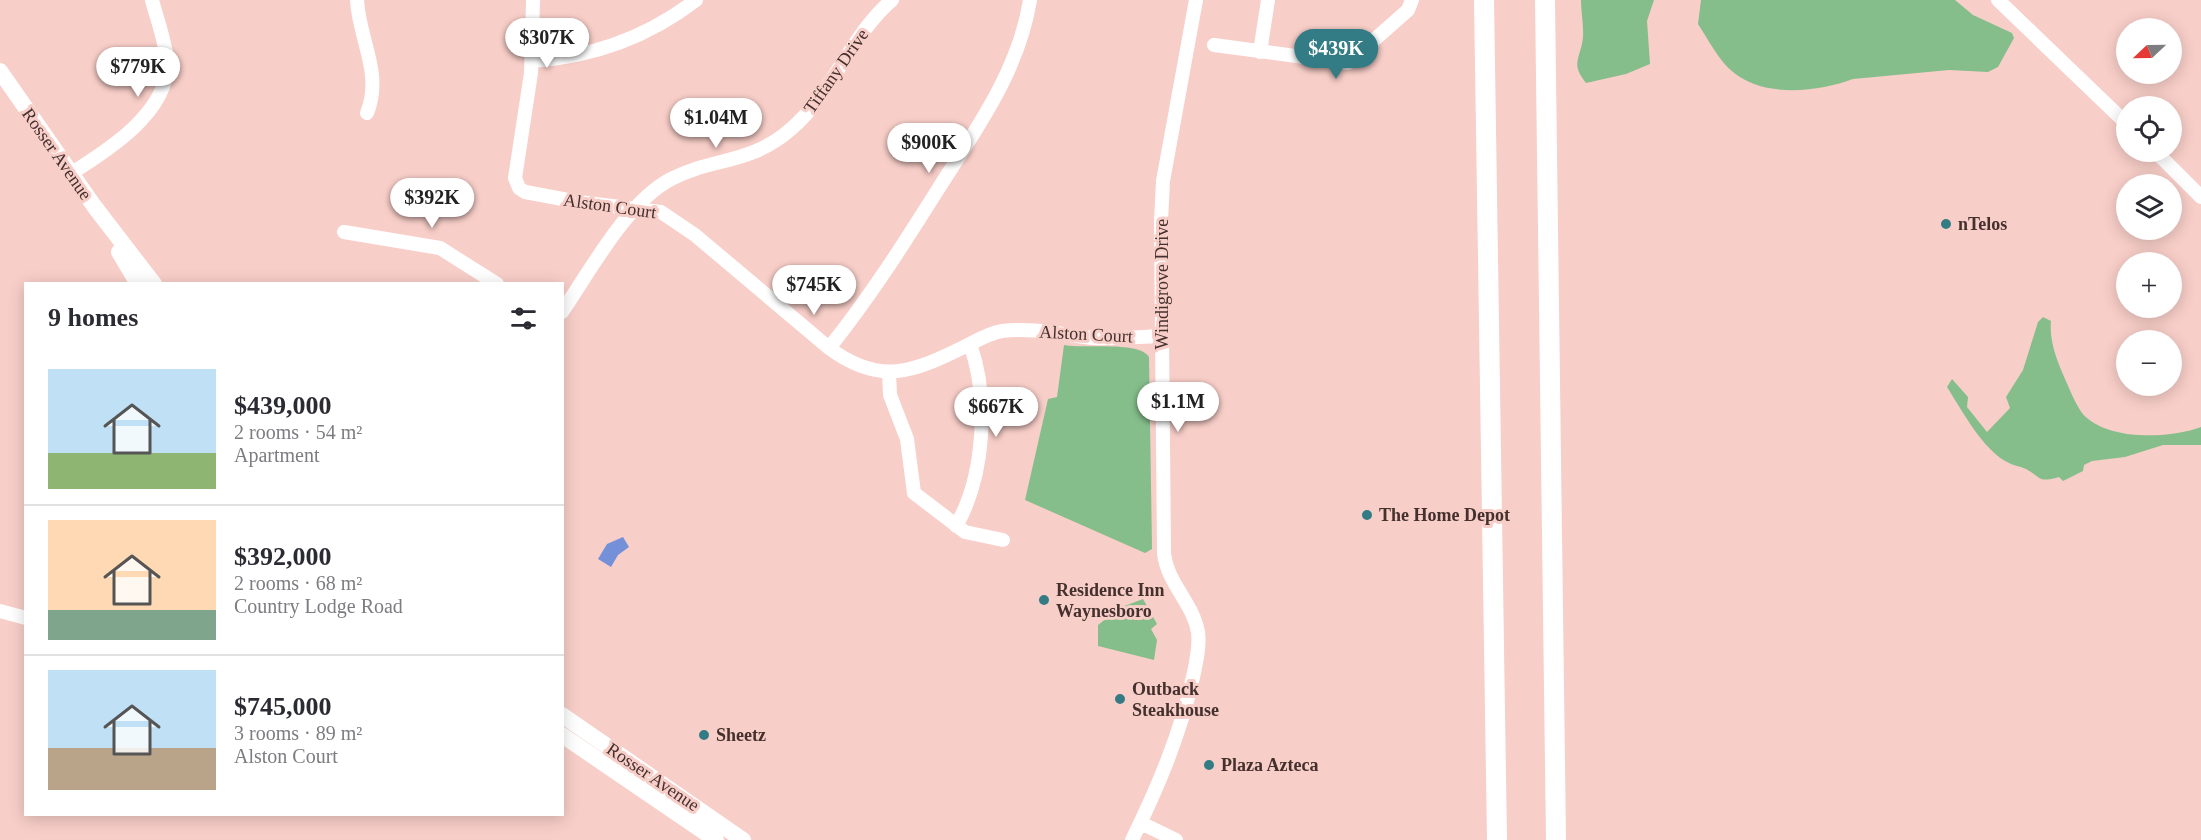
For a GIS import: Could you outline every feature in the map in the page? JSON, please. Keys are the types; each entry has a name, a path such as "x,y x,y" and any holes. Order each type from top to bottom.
{"highway":[{"path":"1484,0 1497,840"},
{"path":"1545,0 1557,840"},
{"path":"1490,840 1496,778"}],"main road":[{"name":"Rosser Avenue","path":"0,71 70,174 152,282"},
{"name":"Rosser Avenue","path":"94,206 137,282"},
{"name":"Rosser Avenue","path":"564,716 733,837"},
{"name":"Rosser Avenue","path":"564,736 716,840"}],"street":[{"path":"70,174 117,142 160,96 167,65 152,0"},
{"path":"357,0 374,78 373,96 367,113"},
{"name":"Alston Court","path":"533,0 532,61 515,178 519,188 525,192 661,212 679,223 829,348 862,368 889,372 922,367 990,334 1013,331 1095,338 1162,336"},
{"path":"532,61 574,56 634,37 660,24 696,0"},
{"name":"Tiffany Drive","path":"564,309 634,208 652,190 698,168 747,156 789,131 806,116 872,21 892,0"},
{"path":"829,348 876,289 985,114 1016,57 1030,0"},
{"name":"Windigrove Drive","path":"1132,840 1176,740 1190,691 1198,641 1193,617 1171,581 1165,564 1161,198 1196,0"},
{"path":"1260,52 1268,0"},
{"path":"1214,45 1348,63 1408,10 1412,0"},
{"path":"1998,0 2116,113"},
{"path":"2166,162 2201,197"},
{"path":"344,232 440,248 494,282"},
{"path":"956,526 969,501 982,421 981,388 970,344"},
{"path":"889,372 890,395 906,439 914,493 956,526 972,534 1003,540"},
{"path":"0,611 24,617"},
{"path":"1141,823 1176,840"}],"green space":[{"path":"1581,0 1654,0 1647,21 1650,64 1626,74 1586,83 1577,64 1583,39"},
{"path":"1701,0 1955,0 1973,15 2012,33 2014,38 1998,67 1988,72 1949,70 1853,79 1808,89 1775,89 1746,80 1723,62 1698,24"},
{"path":"2043,317 2051,321 2054,351 2073,396 2082,413 2092,422 2106,429 2138,435 2173,434 2201,427 2201,445 2163,445 2125,457 2092,461 2084,465 2083,471 2063,481 2059,477 2041,479 2026,469 2011,464 1991,450 1974,429 1947,387 1952,379 1968,397 1967,407 1987,432 2010,408 2006,397 2023,370 2038,322"},
{"path":"1064,345 1123,347 1144,352 1149,357 1152,549 1145,553 1025,500 1048,399 1057,397"},
{"path":"1143,599 1157,624 1151,629 1157,640 1154,660 1098,646 1098,625 1112,614 1111,611"}],"water":[{"path":"623,537 629,547 618,555 611,567 598,559 607,544"}],"place":[{"name":"nTelos","path":"1946,224"},
{"name":"The Home Depot","path":"1367,515"},
{"name":"Residence Inn Waynesboro","path":"1044,600"},
{"name":"Outback Steakhouse","path":"1120,699"},
{"name":"Sheetz","path":"704,735"},
{"name":"Plaza Azteca","path":"1209,765"}]}
